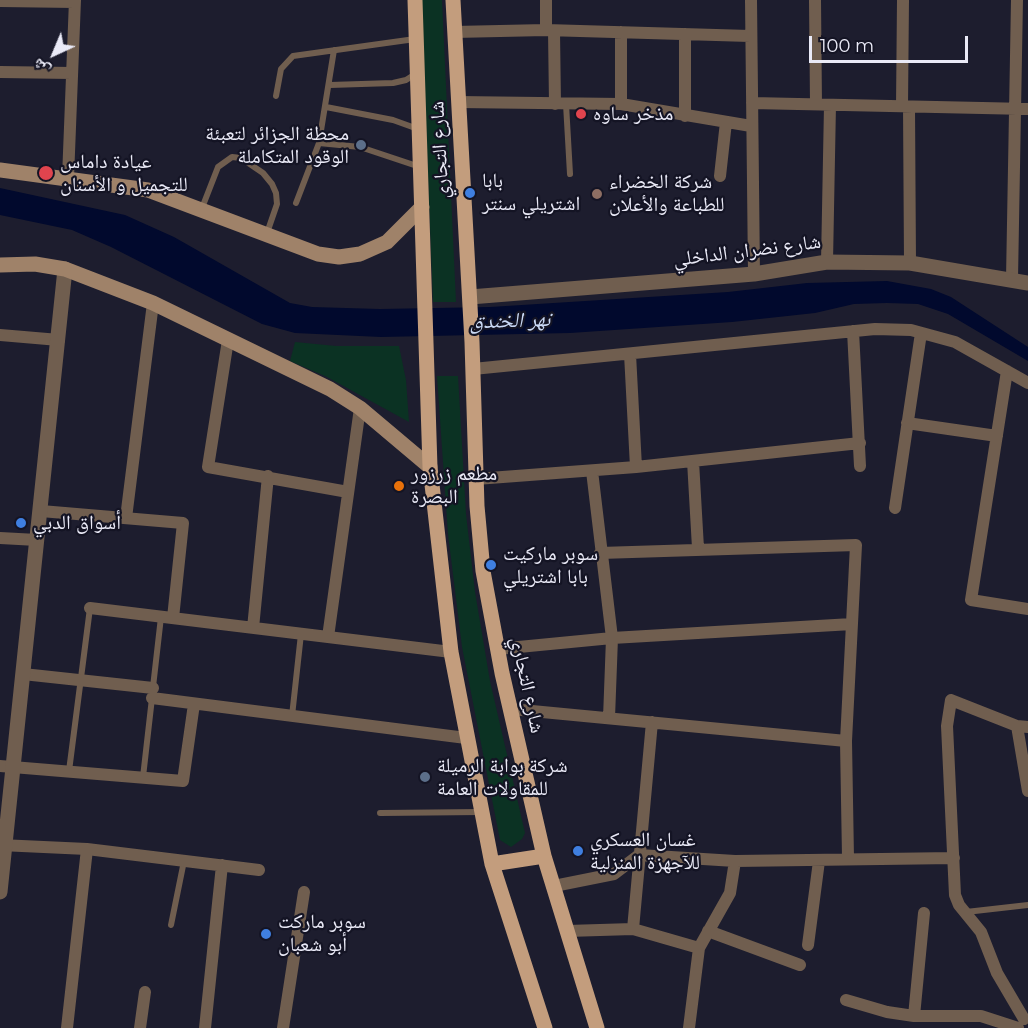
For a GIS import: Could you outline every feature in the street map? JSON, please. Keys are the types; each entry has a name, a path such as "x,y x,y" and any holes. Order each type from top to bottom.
{"main road":[{"name":"شارع التجاري","path":"415,0 430,467"},
{"name":"شارع التجاري","path":"453,0 470,297 476,479 483,571 544,856 597,1028"},
{"path":"0,170 148,190 318,254 339,257 360,254 387,242 422,207"},
{"path":"0,265 34,264 65,269 153,303 330,389 360,408 430,467 451,652 466,738 492,864 545,1028"},
{"path":"492,864 544,856"}],"street":[{"path":"546,0 560,104"},
{"path":"751,0 754,274"},
{"path":"815,0 816,104"},
{"path":"903,0 910,263"},
{"path":"1012,279 1021,109 1017,0"},
{"path":"0,1 75,1 68,178"},
{"path":"454,33 550,30 750,36"},
{"path":"621,33 621,104"},
{"path":"685,34 685,116"},
{"path":"0,72 72,73"},
{"path":"458,102 621,104 751,126"},
{"path":"752,103 1021,109"},
{"path":"827,262 830,105"},
{"path":"720,176 726,122"},
{"name":"شارع نضران الداخلي","path":"470,297 754,274 827,262 910,263 1028,283"},
{"path":"0,892 6,766 22,674 65,269"},
{"path":"126,518 153,303"},
{"path":"473,369 875,329 921,333 955,342 1028,383"},
{"path":"853,331 860,466"},
{"path":"895,508 921,333"},
{"path":"0,335 59,340"},
{"path":"228,340 208,467 348,492"},
{"path":"630,354 636,468"},
{"path":"1007,371 971,600 1028,609"},
{"path":"328,637 360,408"},
{"path":"907,423 997,436"},
{"path":"476,479 636,468 860,443"},
{"path":"693,461 698,548"},
{"path":"592,471 600,553 612,638 609,718"},
{"path":"254,628 268,476"},
{"path":"41,511 183,523 167,617"},
{"path":"0,538 37,540"},
{"path":"600,553 698,548 856,545 846,741 848,858"},
{"path":"90,608 451,652"},
{"path":"498,649 612,638 852,624"},
{"path":"22,674 80,679 194,704 466,738"},
{"path":"1022,1022 997,973 981,932 955,895 947,726 951,699 1023,726 1028,791"},
{"path":"6,766 183,781 194,704"},
{"path":"511,709 846,741"},
{"path":"633,928 652,722"},
{"path":"3,845 87,849 259,870"},
{"path":"67,1028 87,849"},
{"path":"554,886 614,874 639,855 735,861 954,858"},
{"path":"689,1028 699,948 730,893 735,861"},
{"path":"808,945 819,861"},
{"path":"205,1028 222,865"},
{"path":"283,1028 304,892"},
{"path":"914,1016 924,913"},
{"path":"567,931 633,928 699,948"},
{"path":"708,931 800,964"},
{"path":"140,1028 146,992"},
{"path":"846,1000 887,1012 914,1016 981,1016 1022,1022"}],"lane":[{"path":"276,96 281,69 288,59 416,39"},
{"path":"296,203 319,143 334,51"},
{"path":"330,85 393,83 406,80 417,72"},
{"path":"560,104 570,174"},
{"path":"326,107 393,120 419,130"},
{"path":"319,143 381,151 420,167"},
{"path":"202,210 218,168 232,157 241,158 263,173 276,193 277,204 267,234"},
{"path":"69,771 90,608"},
{"path":"143,777 152,693 167,617"},
{"path":"292,717 301,634"},
{"path":"380,813 482,812"},
{"path":"171,925 184,861"},
{"path":"966,912 1028,905"}],"green space":[{"path":"421,0 442,0 456,302 433,302"},
{"path":"295,342 336,346 399,346 406,380 409,422 327,377 290,361"},
{"path":"437,376 458,376 466,514 475,592 490,681 525,833 522,839 511,847 500,840 462,647 448,534"}],"water":[{"name":"نهر الخندق","path":"0,188 125,215 174,237 290,303 312,307 380,309 490,307 728,292 807,283 887,281 931,289 951,297 1028,347 1028,361 948,314 918,304 854,304 815,313 732,322 570,333 381,337 295,333 262,324 111,247 72,230 0,215"}],"place":[{"name":"مذخر ساوه","path":"581,114"},
{"name":"محطة الجزائر لتعبئة الوقود المتكاملة","path":"361,145"},
{"name":"عيادة داماس للتجميل و الأسنان","path":"46,173"},
{"name":"بابا اشتريلي سنتر","path":"470,193"},
{"name":"شركة الخضراء للطباعة والأعلان","path":"597,194"},
{"name":"مطعم زرزور البصرة","path":"399,486"},
{"name":"أسواق الدبي","path":"21,523"},
{"name":"سوبر ماركيت بابا اشتريلي","path":"491,565"},
{"name":"شركة بوابة الرميلة للمقاولات العامة","path":"425,777"},
{"name":"غسان العسكري للآجهزة المنزلية","path":"578,851"},
{"name":"سوبر ماركت أبو شعبان","path":"266,934"}]}
